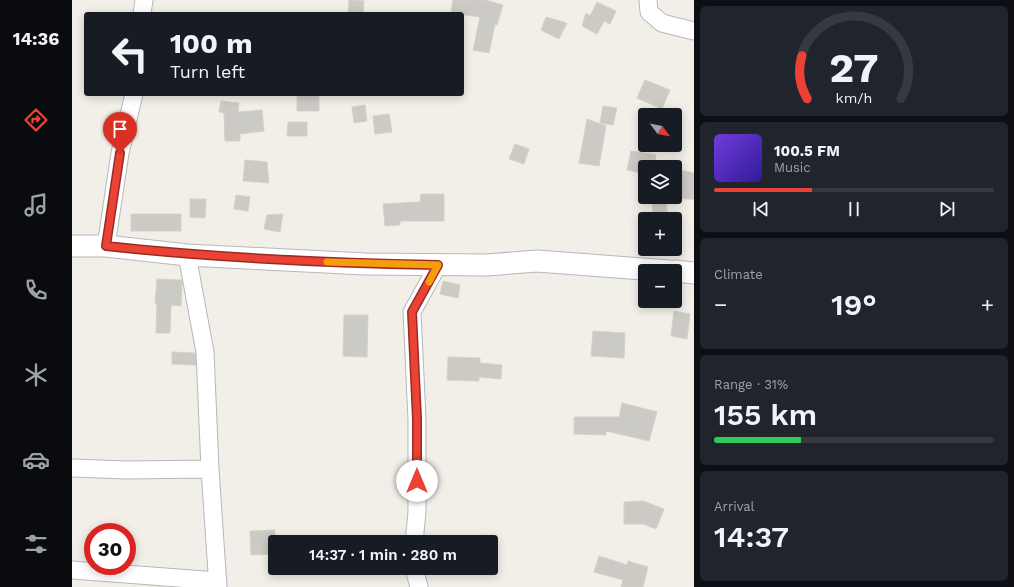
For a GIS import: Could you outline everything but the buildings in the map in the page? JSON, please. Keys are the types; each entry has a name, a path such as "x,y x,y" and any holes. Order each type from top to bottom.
{"street":[{"path":"142,12 144,0"},
{"path":"648,0 650,12 662,23 694,31"},
{"path":"106,246 120,153 134,96"},
{"path":"72,246 106,246 187,254 365,264 486,265 537,261 638,269"},
{"path":"72,570 218,584 210,469 205,352 187,254"},
{"path":"415,535 417,512 417,419 412,312 438,265"},
{"path":"682,272 694,273"},
{"path":"72,468 127,470 210,469"},
{"path":"416,575 419,587"}],"slow traffic":[{"path":"327,262 438,265 429,282"}],"route":[{"path":"120,153 106,246 187,254 365,264 438,265 412,312 417,419 417,481"}]}
